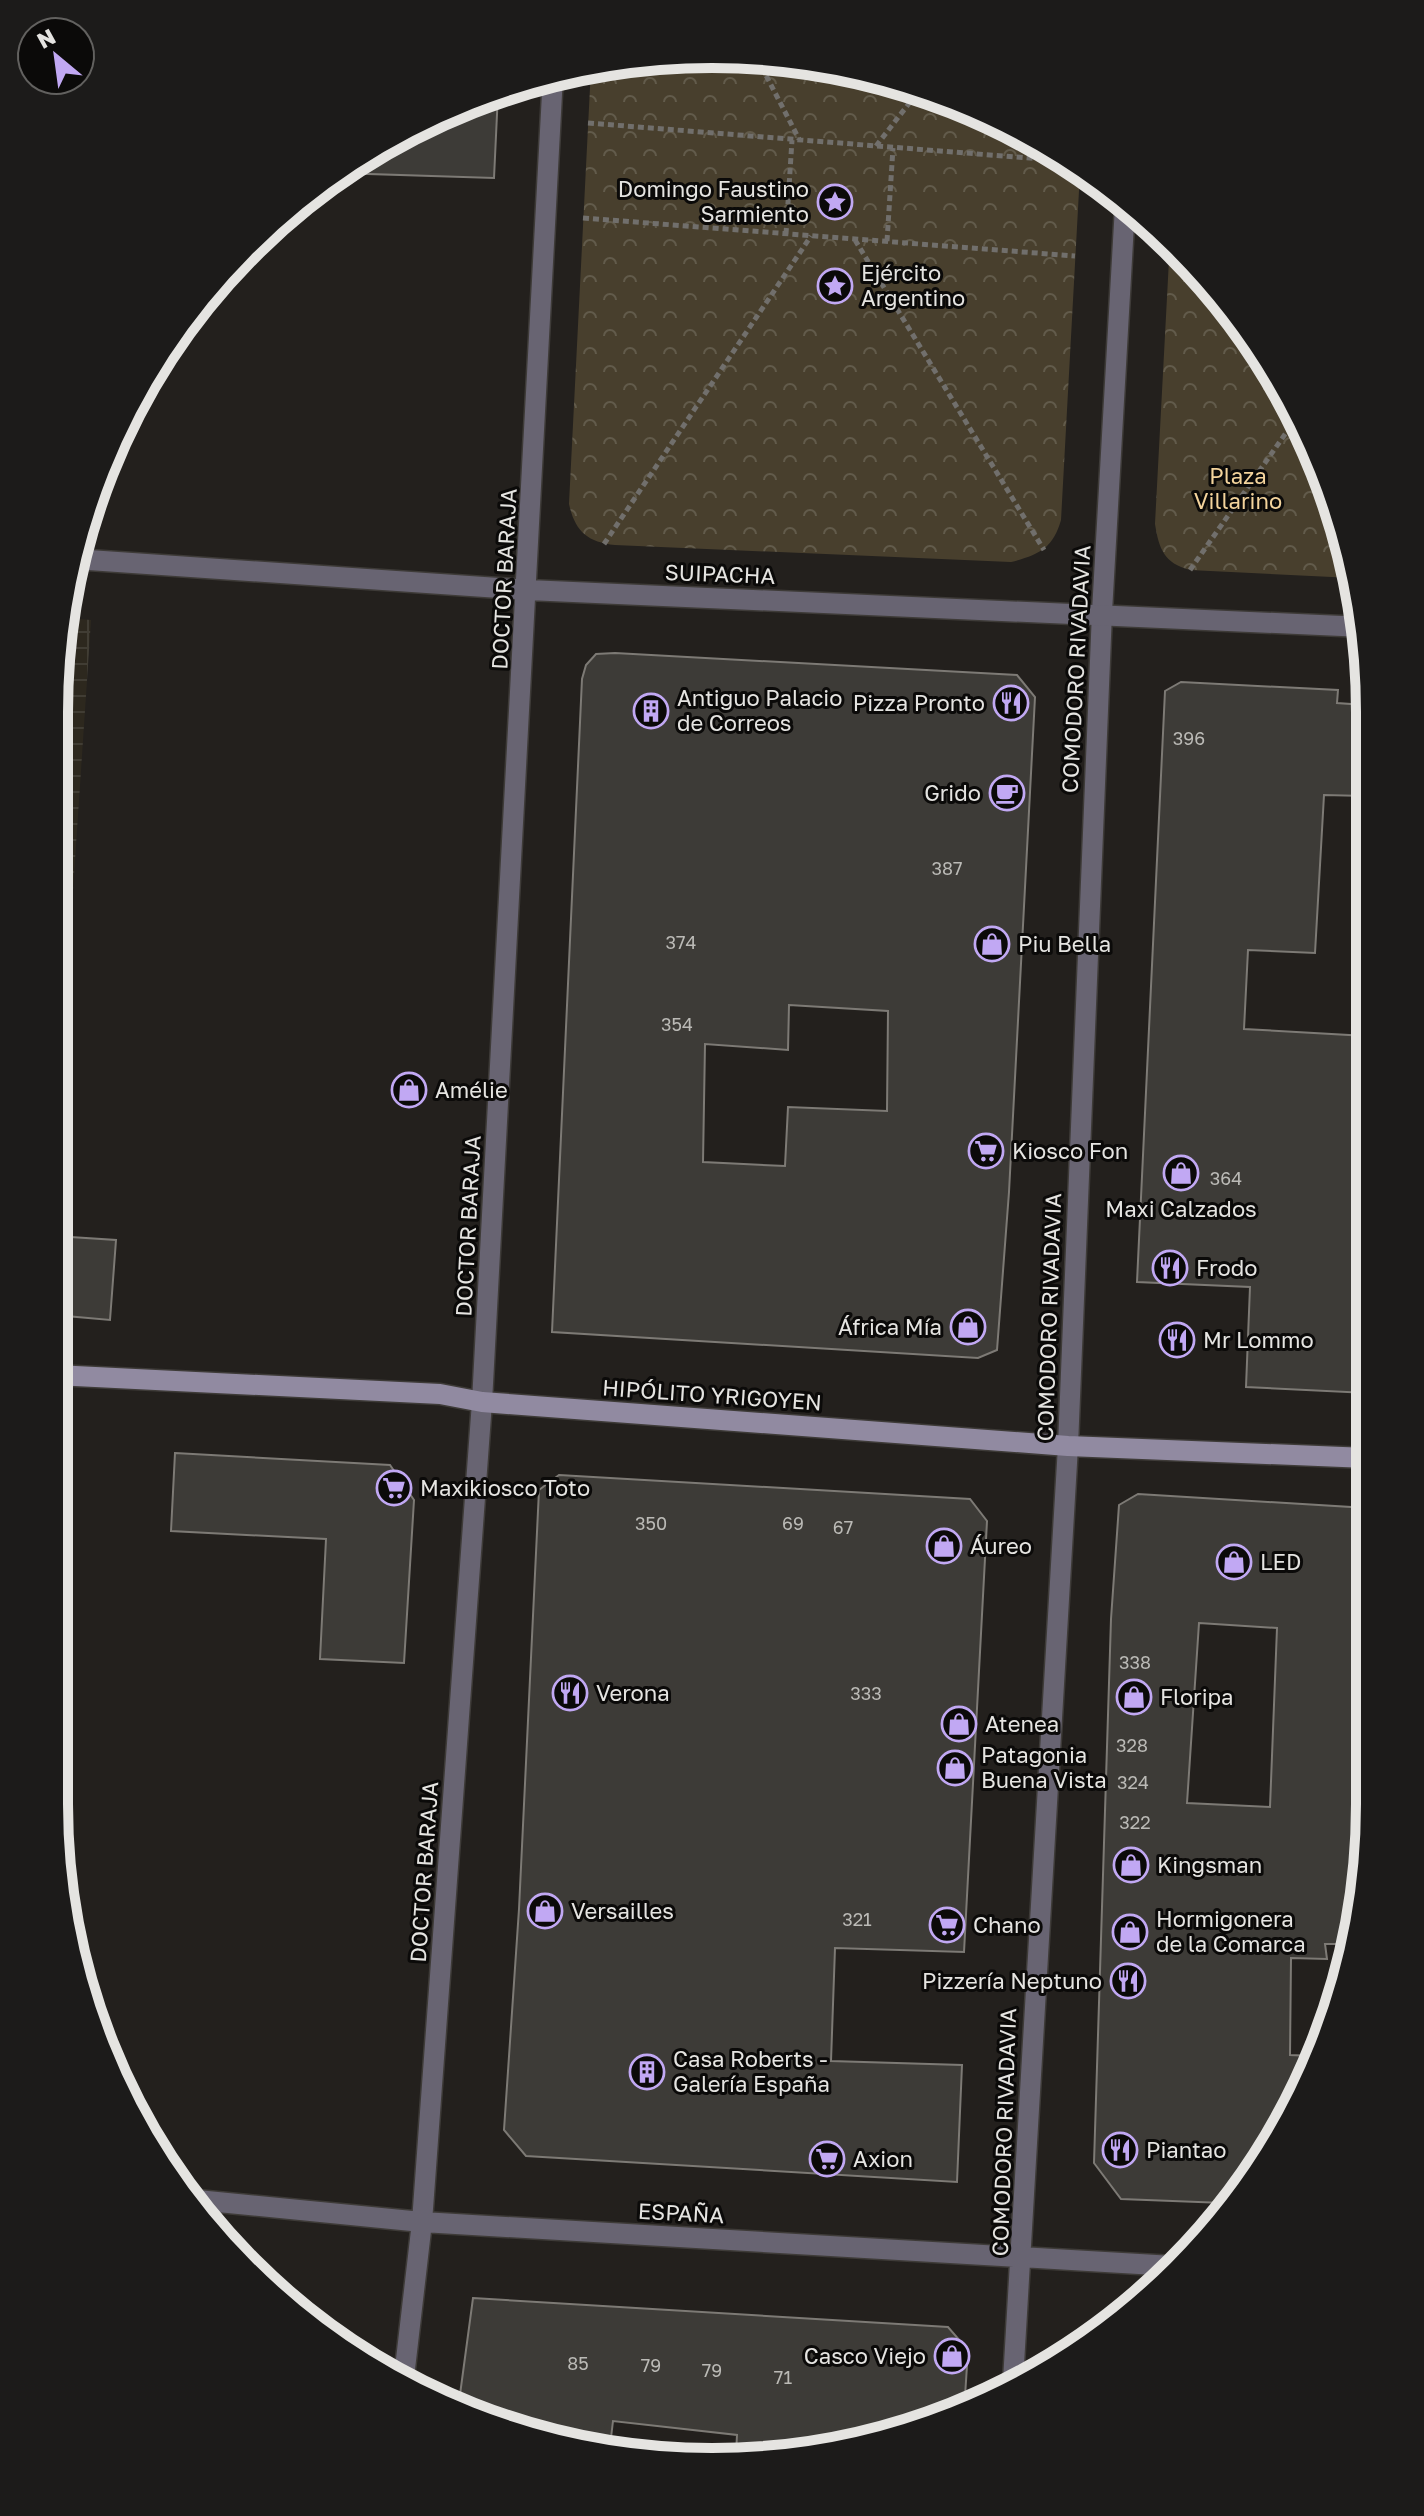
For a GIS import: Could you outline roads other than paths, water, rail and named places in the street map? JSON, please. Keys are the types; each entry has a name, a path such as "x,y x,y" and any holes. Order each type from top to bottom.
{"main road":[{"name":"HIPÓLITO YRIGOYEN","path":"68,1376 440,1394 482,1402 1068,1446 1356,1458"}],"street":[{"name":"DOCTOR BARAJA","path":"405,2370 422,2222 482,1402 528,590 552,88"},
{"name":"COMODORO RIVADAVIA","path":"1014,2373 1023,2258 1033,2002 1068,1446 1102,612 1124,218"},
{"name":"SUIPACHA","path":"86,560 528,590 1102,612 1350,626"},
{"name":"ESPAÑA","path":"205,2201 422,2222 1160,2265"}],"place":[{"name":"Domingo Faustino Sarmiento","path":"835,202"},
{"name":"Ejército Argentino","path":"835,286"},
{"name":"Pizza Pronto","path":"1011,703"},
{"name":"Antiguo Palacio de Correos","path":"651,711"},
{"name":"Grido","path":"1007,793"},
{"name":"Piu Bella","path":"992,944"},
{"name":"Amélie","path":"409,1090"},
{"name":"Kiosco Fon","path":"986,1151"},
{"name":"Maxi Calzados","path":"1181,1173"},
{"name":"Frodo","path":"1170,1268"},
{"name":"África Mía","path":"968,1327"},
{"name":"Mr Lommo","path":"1177,1340"},
{"name":"Maxikiosco Toto","path":"394,1488"},
{"name":"Áureo","path":"944,1546"},
{"name":"LED","path":"1234,1562"},
{"name":"Verona","path":"570,1693"},
{"name":"Floripa","path":"1134,1697"},
{"name":"Atenea","path":"959,1724"},
{"name":"Patagonia Buena Vista","path":"955,1768"},
{"name":"Kingsman","path":"1131,1865"},
{"name":"Versailles","path":"545,1911"},
{"name":"Chano","path":"947,1925"},
{"name":"Hormigonera de la Comarca","path":"1130,1932"},
{"name":"Pizzería Neptuno","path":"1128,1981"},
{"name":"Casa Roberts - Galería España","path":"647,2072"},
{"name":"Piantao","path":"1120,2150"},
{"name":"Axion","path":"827,2159"},
{"name":"Casco Viejo","path":"952,2356"}],"park label":[{"name":"Plaza Villarino","path":"1238,488"}]}
